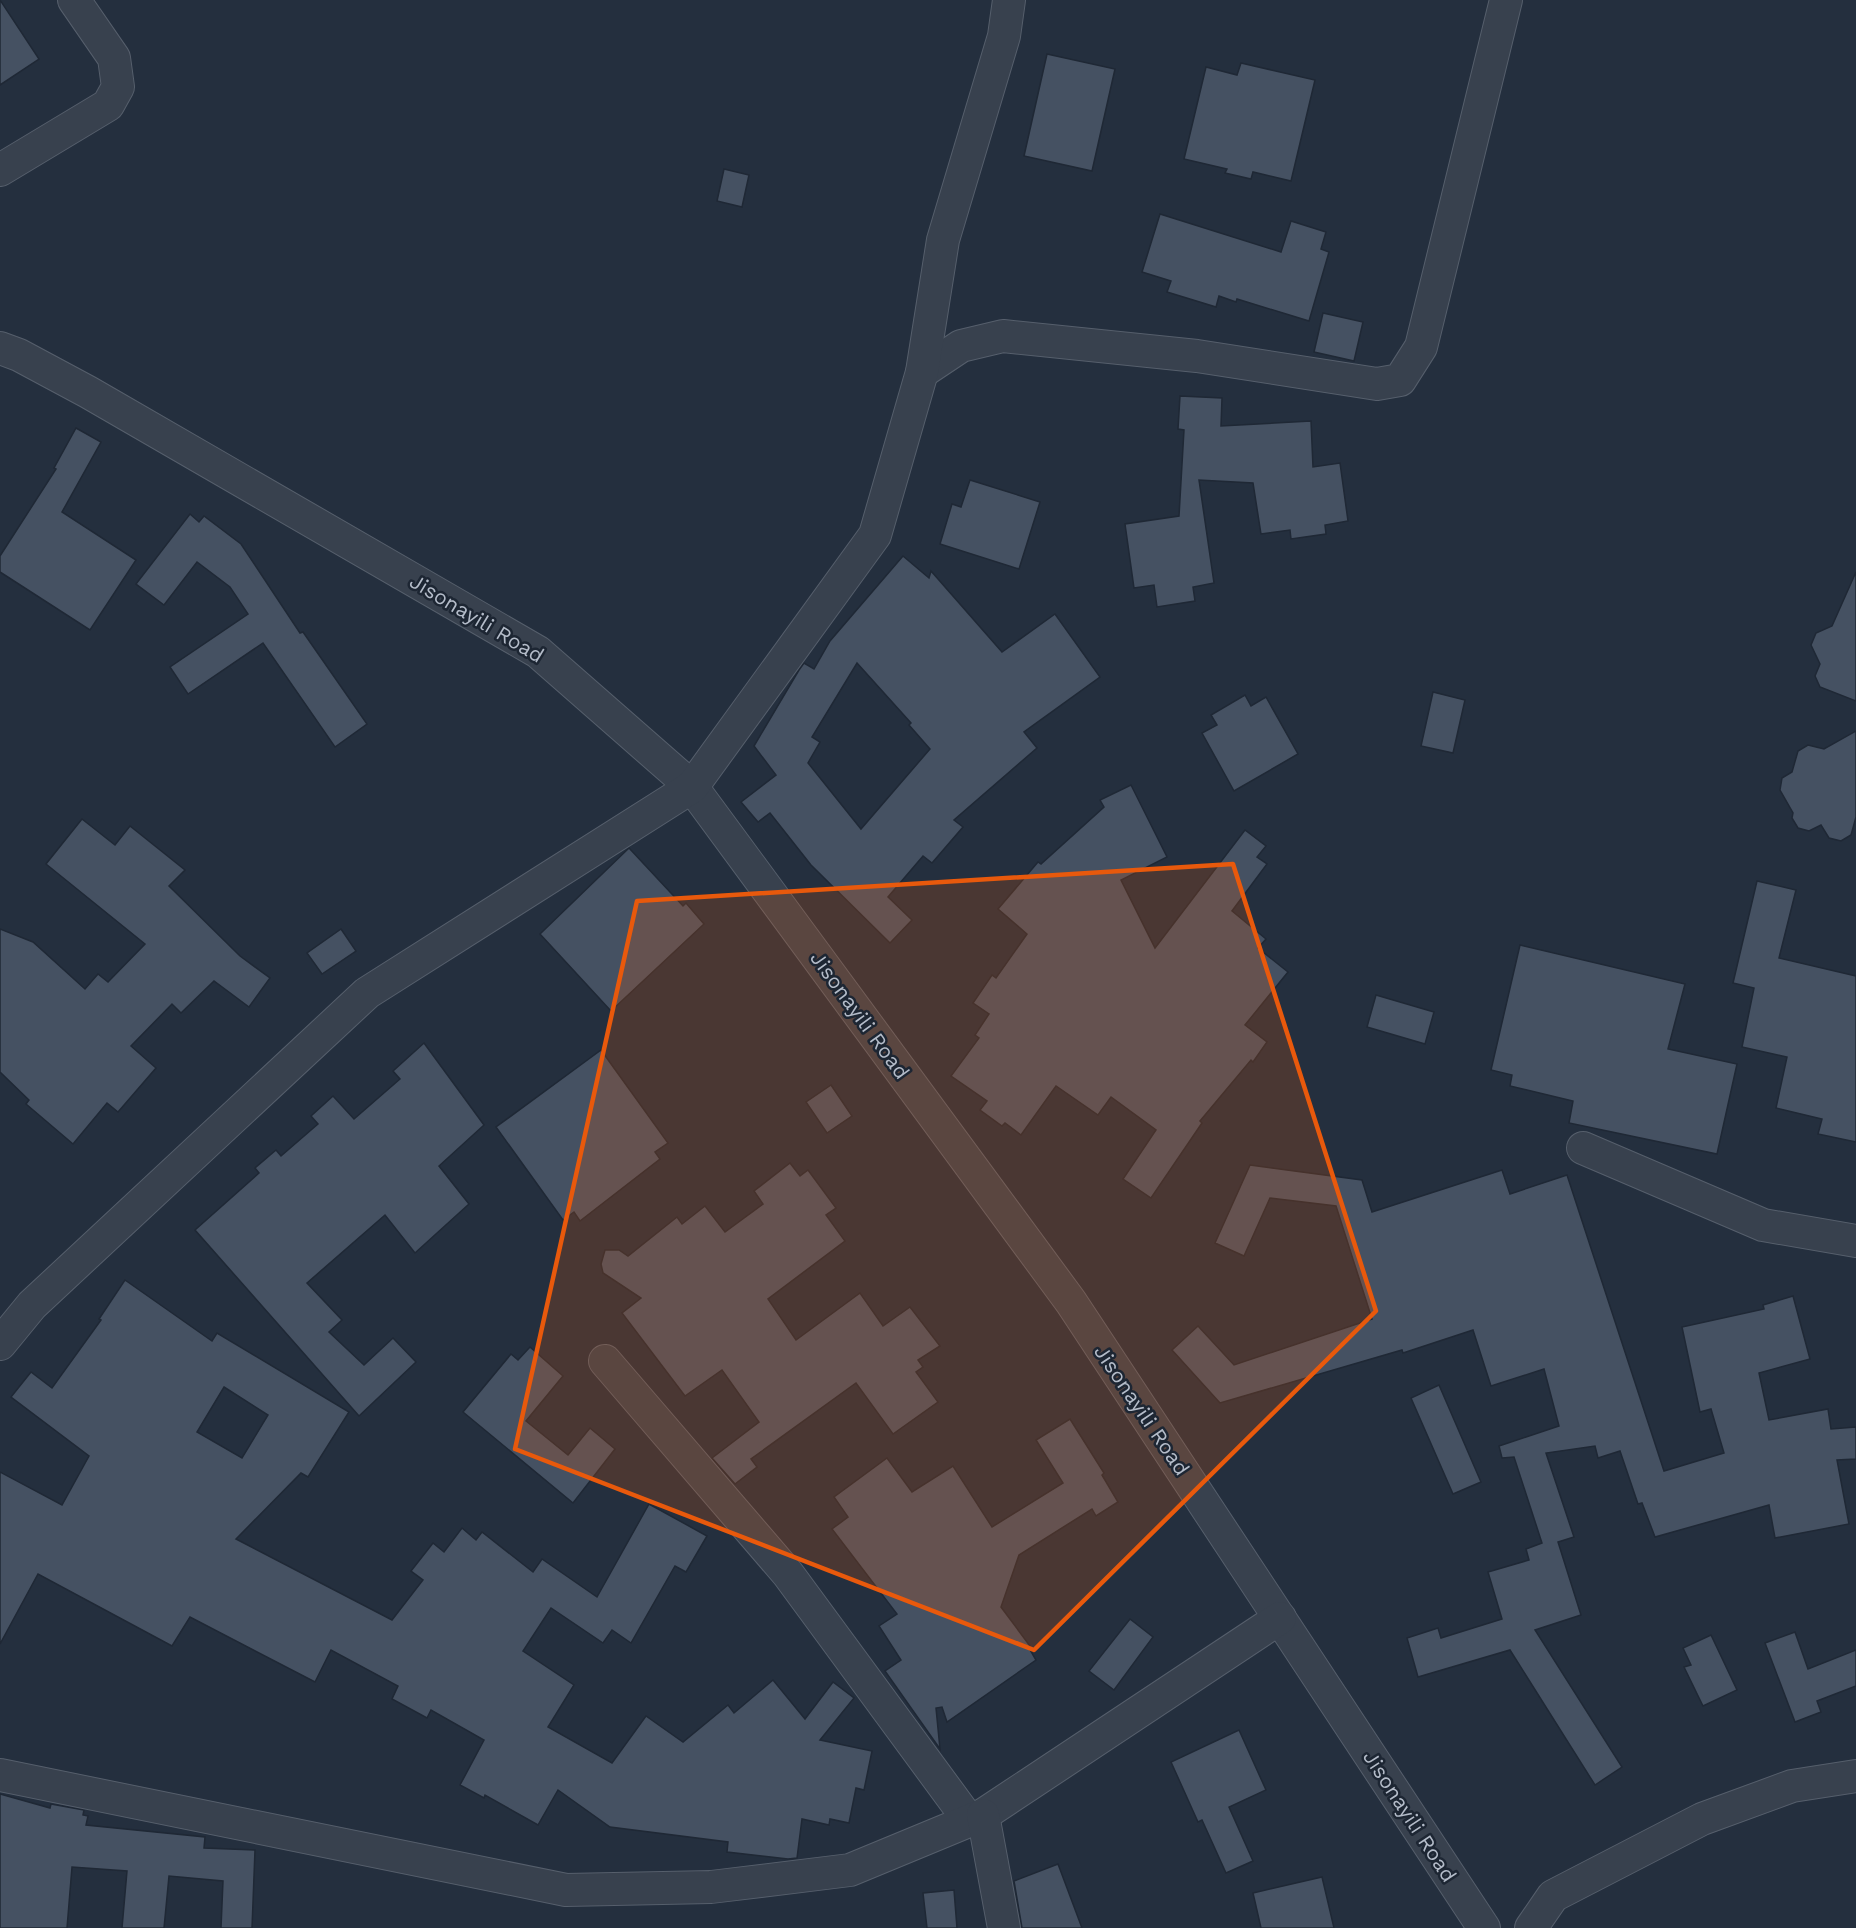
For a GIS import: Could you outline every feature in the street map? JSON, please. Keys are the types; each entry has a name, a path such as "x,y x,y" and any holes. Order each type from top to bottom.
{"street":[{"path":"0,170 108,105 118,87 114,58 74,0"},
{"path":"0,1344 32,1305 367,993 692,787 875,535 922,372 943,240 1004,36 1009,0"},
{"path":"922,372 961,346 1003,336 1197,356 1377,384 1400,380 1421,346 1506,0"},
{"name":"Jisonayili Road","path":"0,348 19,355 88,392 538,651 692,787 1071,1302 1484,1928"},
{"path":"1583,1148 1763,1225 1856,1241"},
{"path":"605,1362 788,1574 976,1817 1004,1928"},
{"path":"0,1775 566,1890 711,1887 850,1870 976,1817 1280,1618"},
{"path":"1531,1928 1553,1896 1702,1819 1792,1786 1856,1776"}],"highlighted area":[{"path":"1233,864 1376,1311 1034,1650 515,1449 637,901"}],"building":[{"path":"0,0 39,59 0,85"},
{"path":"1047,54 1115,69 1092,171 1024,156"},
{"path":"1241,63 1315,80 1291,181 1253,172 1251,179 1225,173 1227,169 1184,159 1206,67 1237,75"},
{"path":"724,169 749,175 742,207 717,201"},
{"path":"1160,214 1281,252 1291,221 1326,232 1321,249 1329,252 1309,321 1237,299 1236,302 1219,296 1216,307 1167,292 1171,281 1142,272"},
{"path":"1323,313 1363,322 1354,361 1314,352"},
{"path":"1180,396 1222,398 1221,426 1311,421 1313,467 1340,463 1348,521 1325,525 1326,534 1291,539 1290,530 1261,534 1253,483 1199,480 1214,583 1193,587 1195,601 1157,607 1154,585 1134,588 1125,524 1179,516 1184,430 1178,429"},
{"path":"76,428 101,442 62,512 136,560 90,630 0,572 0,556 56,469 54,468"},
{"path":"970,480 1040,502 1019,569 940,544 952,504 961,507"},
{"path":"190,514 199,522 204,516 241,544 300,633 303,632 367,724 335,747 263,643 188,694 170,667 248,614 230,587 197,562 164,605 136,584"},
{"path":"903,556 929,578 931,571 1002,652 1055,614 1100,677 1024,732 1037,748 954,820 963,827 932,863 923,856 888,897 912,920 890,943 811,865 770,813 758,822 741,802 776,775 754,746 804,663 814,669 830,641","holes":["857,663 911,723 909,725 930,749 861,829 808,763 820,742 812,737"]},
{"path":"1856,572 1856,701 1820,687 1815,676 1820,664 1811,645 1816,633 1832,626"},
{"path":"1433,692 1465,700 1453,753 1421,746"},
{"path":"1245,695 1251,706 1266,697 1298,754 1234,791 1202,733 1217,725 1211,715"},
{"path":"1856,731 1856,817 1851,835 1841,841 1829,838 1821,825 1809,831 1798,828 1792,818 1793,813 1780,790 1782,778 1792,772 1798,751 1808,745 1824,749"},
{"path":"1131,785 1167,857 1121,880 1155,948 1245,830 1266,846 1257,857 1267,864 1232,911 1266,939 1258,948 1288,972 1245,1025 1267,1042 1253,1062 1251,1060 1200,1121 1202,1123 1151,1198 1123,1179 1156,1130 1111,1097 1098,1115 1056,1086 1021,1135 1005,1123 1002,1126 980,1110 987,1101 951,1076 979,1038 975,1035 989,1014 973,1003 992,975 996,978 1027,934 998,909 1038,862 1041,864 1104,807 1100,800"},
{"path":"82,819 115,845 130,826 185,870 169,886 240,956 270,978 249,1007 214,981 181,1013 172,1004 131,1046 156,1068 118,1112 107,1103 73,1144 26,1104 29,1100 0,1072 0,929 33,942 85,989 98,974 108,982 145,944 46,864"},
{"path":"629,848 683,906 686,903 704,924 611,1011 540,934"},
{"path":"1757,881 1796,890 1779,958 1856,976 1856,1142 1818,1134 1822,1119 1776,1108 1787,1057 1742,1047 1754,988 1733,983"},
{"path":"341,929 356,951 322,974 307,953"},
{"path":"1520,945 1685,984 1668,1049 1737,1064 1717,1154 1569,1123 1573,1101 1510,1086 1512,1075 1491,1070"},
{"path":"1376,995 1434,1012 1425,1044 1367,1027"},
{"path":"424,1043 484,1125 439,1166 469,1204 415,1253 385,1215 307,1283 342,1320 329,1332 364,1365 393,1338 416,1362 359,1416 195,1230 259,1173 255,1168 276,1150 281,1156 318,1124 311,1116 333,1096 354,1119 400,1079 393,1071"},
{"path":"601,1050 668,1143 655,1152 660,1159 580,1221 574,1212 563,1220 496,1127"},
{"path":"831,1085 852,1116 827,1133 806,1102"},
{"path":"790,1163 800,1176 808,1170 836,1208 826,1215 845,1241 768,1299 796,1340 860,1293 883,1326 910,1307 940,1346 918,1360 923,1367 916,1372 938,1402 893,1434 856,1383 751,1459 757,1467 735,1484 712,1458 759,1422 722,1370 685,1396 622,1313 641,1298 603,1273 601,1264 605,1250 619,1250 628,1256 677,1217 682,1224 705,1206 725,1232 763,1204 754,1191"},
{"path":"1250,1165 1362,1180 1372,1212 1502,1170 1510,1194 1567,1175 1664,1471 1724,1453 1711,1409 1700,1412 1682,1327 1764,1309 1763,1305 1793,1296 1810,1359 1759,1373 1769,1420 1828,1409 1831,1429 1856,1427 1856,1459 1837,1460 1849,1524 1775,1538 1769,1505 1655,1537 1642,1503 1638,1504 1620,1451 1598,1458 1595,1446 1546,1453 1574,1537 1558,1542 1581,1615 1535,1630 1622,1767 1595,1785 1510,1650 1418,1677 1407,1638 1438,1628 1441,1638 1502,1619 1488,1572 1529,1560 1526,1549 1542,1543 1514,1457 1502,1458 1499,1446 1559,1426 1544,1369 1491,1386 1473,1330 1403,1353 1402,1350 1220,1403 1172,1350 1198,1326 1234,1365 1372,1319 1336,1206 1270,1198 1244,1256 1215,1243"},
{"path":"125,1280 212,1341 217,1333 349,1412 308,1477 301,1473 236,1539 392,1620 423,1580 411,1571 433,1543 444,1552 462,1528 476,1540 482,1532 533,1572 542,1559 597,1597 649,1504 707,1536 686,1572 675,1566 631,1643 612,1630 603,1643 551,1608 523,1651 574,1685 548,1727 612,1763 646,1716 683,1742 728,1705 734,1713 773,1680 805,1719 833,1682 854,1698 820,1740 872,1751 864,1790 856,1788 849,1823 830,1819 829,1825 802,1819 797,1858 788,1859 727,1852 728,1842 610,1827 558,1790 538,1825 485,1795 484,1798 460,1785 484,1740 431,1710 427,1718 392,1699 398,1686 331,1650 315,1682 190,1617 172,1646 38,1574 0,1644 0,1472 62,1505 89,1456 11,1397 31,1372 52,1388 101,1320 99,1319","holes":["224,1387 268,1415 242,1458 197,1432"]},
{"path":"530,1347 563,1376 526,1421 568,1455 590,1428 615,1449 573,1503 463,1412 511,1354 518,1360"},
{"path":"1439,1385 1481,1482 1453,1494 1411,1398"},
{"path":"1070,1419 1104,1473 1102,1475 1118,1502 1096,1516 1092,1509 1019,1555 1001,1607 1030,1646 1036,1660 947,1722 942,1707 936,1708 940,1749 885,1671 901,1660 879,1626 897,1614 832,1529 848,1517 834,1497 887,1458 912,1492 953,1466 992,1527 1063,1483 1036,1440"},
{"path":"1130,1619 1153,1637 1114,1690 1089,1671"},
{"path":"1795,1632 1808,1669 1856,1650 1856,1686 1817,1701 1821,1712 1795,1722 1765,1643"},
{"path":"1711,1635 1737,1690 1703,1706 1684,1667 1691,1665 1683,1648"},
{"path":"1239,1730 1266,1790 1229,1807 1253,1861 1226,1873 1202,1820 1198,1822 1171,1762"},
{"path":"0,1794 50,1808 51,1804 84,1810 83,1815 88,1816 86,1825 205,1837 204,1848 255,1850 252,1928 221,1928 223,1881 169,1876 164,1928 122,1928 127,1871 72,1867 67,1928 0,1928"},
{"path":"1058,1864 1082,1928 1022,1928 1014,1881"},
{"path":"1322,1877 1334,1928 1261,1928 1253,1893"},
{"path":"954,1890 957,1928 927,1928 923,1893"}]}
